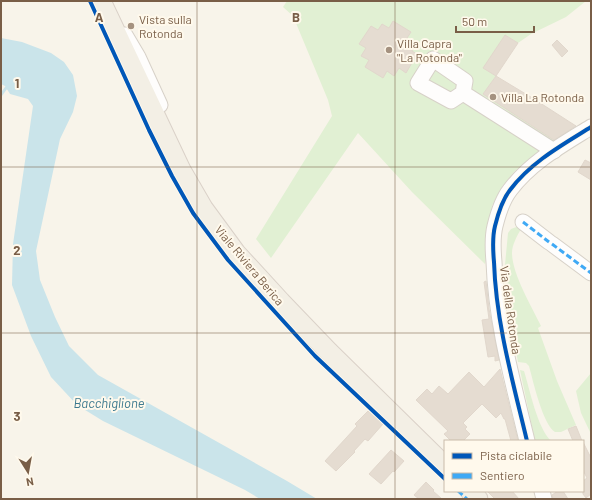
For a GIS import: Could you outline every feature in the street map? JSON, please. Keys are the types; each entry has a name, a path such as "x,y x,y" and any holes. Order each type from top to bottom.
{"main road":[{"name":"Viale Riviera Berica","path":"101,1 186,179 203,208 236,253 329,352 444,465"}],"street":[{"path":"105,1 138,57 176,140 186,179"},
{"path":"463,93 554,151"},
{"name":"Via della Rotonda","path":"527,440 503,340 494,280 494,227 500,208 510,191 528,170 591,127"},
{"path":"523,222 591,273"}],"green space":[{"path":"287,1 586,1 566,17 531,34 518,43 505,35 484,68 496,76 483,94 557,142 539,151 515,171 502,187 492,206 485,264 412,192 358,133 271,258 256,239 332,116 328,100 293,16 283,7"},
{"path":"519,226 521,229 512,250 515,271 541,326 538,328 557,381 576,425 561,432 555,432 546,421 529,366 526,363 518,362 503,286 508,233 511,229"},
{"path":"520,370 524,371 538,418 546,435 550,440 535,440"},
{"path":"591,373 591,434 581,413 576,391"}],"water":[{"name":"Bacchiglione","path":"1,38 22,42 51,53 64,62 73,75 77,96 73,112 60,139 36,251 40,280 69,346 98,375 317,499 260,499 245,490 103,421 77,405 51,377 31,336 12,285 13,244 33,106 28,99 10,94 5,86 1,84"}],"building":[{"name":"Villa Capra \"La Rotonda\"","path":"393,21 411,32 407,38 415,43 412,51 417,54 406,73 399,68 394,76 387,71 383,78 365,67 369,60 361,56 366,48 359,44 371,26 378,30 382,24 389,28"},
{"path":"505,35 518,43 496,76 483,68"},
{"path":"557,40 568,51 562,57 552,45"},
{"path":"496,76 576,126 554,140 483,94"},
{"path":"585,160 591,163 591,180 578,172"},
{"path":"486,281 489,309 499,360 495,361 495,356 488,357 482,320 489,319 484,282"},
{"path":"500,369 518,440 511,440 505,419 501,413 496,418 482,404 463,423 467,427 465,429 470,434 464,440 450,440 444,434 448,431 416,400 427,389 432,394 439,386 448,394 469,372 484,387"},
{"path":"368,411 383,424 368,441 365,439 354,451 355,452 336,471 325,461 357,426 355,424"},
{"path":"576,426 582,440 573,440 568,429"},
{"path":"584,444 591,458 591,494 586,498 583,492 584,480 587,478 584,472"},
{"path":"391,450 404,461 381,484 369,474"},
{"path":"426,482 442,499 419,499 414,495"},
{"path":"488,492 513,492 519,499 495,499"},
{"path":"556,492 564,492 568,499 553,499 552,495"}],"waterway":[{"path":"1,95 6,88"}],"marked path":[{"path":"523,222 549,242"},
{"path":"552,244 591,273"},
{"path":"459,492 467,499"}],"cycle path":[{"path":"90,1 149,130 172,176 193,213 228,260 315,356 444,478"},
{"path":"527,440 506,352 498,307 493,253 494,231 497,217 507,194 518,180 548,155 591,127"}],"place":[{"name":"Vista sulla Rotonda","path":"131,26"},
{"name":"Villa Capra \"La Rotonda\"","path":"389,50"},
{"name":"Villa La Rotonda","path":"493,97"}]}
